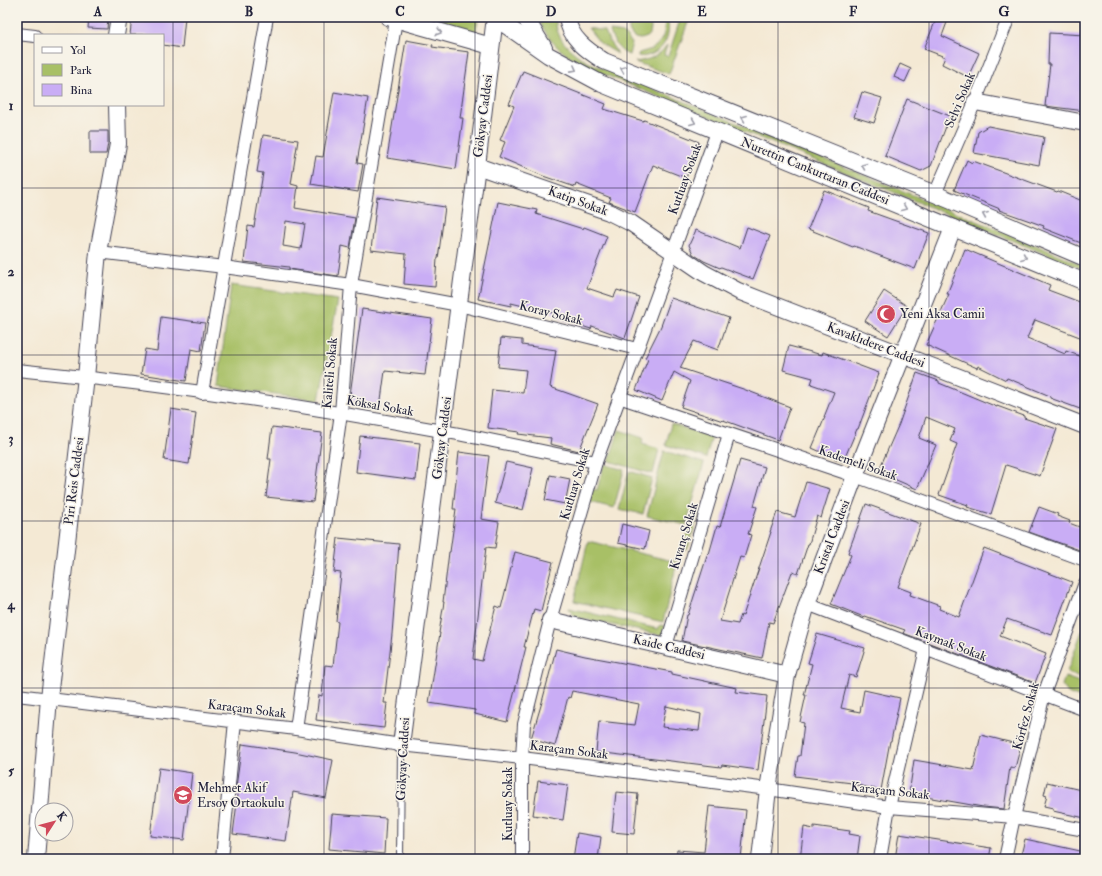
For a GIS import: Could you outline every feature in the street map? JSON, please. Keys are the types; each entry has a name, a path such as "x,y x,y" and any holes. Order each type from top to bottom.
{"street":[{"path":"116,34 119,17"},
{"path":"202,393 267,17"},
{"name":"Nurettin Cankurtaran Caddesi","path":"495,17 548,55 602,84 1085,282"},
{"name":"Gökyay Caddesi","path":"402,745 495,17"},
{"path":"525,17 548,55"},
{"name":"Nurettin Cankurtaran Caddesi","path":"567,17 569,26 576,38 592,54 604,61 935,194 1085,258"},
{"name":"Selvi Sokak","path":"935,194 975,102 1009,17"},
{"path":"392,18 491,46"},
{"name":"Kaliteli Sokak","path":"296,729 341,413 351,286 392,18"},
{"path":"17,34 34,36"},
{"path":"975,102 1085,123"},
{"name":"Piri Reis Caddesi","path":"36,859 48,698 86,377 98,252 118,144 116,106"},
{"name":"Kutluay Sokak","path":"522,859 522,758 524,724 550,620 596,462 717,132"},
{"name":"Katip Sokak","path":"477,166 609,212 631,223 673,252"},
{"name":"Kristal Caddesi","path":"760,859 768,789 787,675 807,604 855,476 953,228"},
{"name":"Koray Sokak","path":"98,252 224,267 351,286 459,305 637,349"},
{"name":"Kavaklıdere Caddesi","path":"673,252 704,273 738,292 1085,426"},
{"name":"Köksal Sokak","path":"17,370 145,384 341,413 443,431 596,462"},
{"name":"Kademeli Sokak","path":"619,397 855,476 1085,560"},
{"name":"Kıvanç Sokak","path":"666,646 729,434"},
{"name":"Körfez Sokak","path":"1005,859 1044,694 1082,599 1085,583"},
{"name":"Kaymak Sokak","path":"807,604 1085,710"},
{"name":"Kaide Caddesi","path":"550,620 787,675"},
{"path":"880,859 889,807 926,649"},
{"name":"Karaçam Sokak","path":"17,695 235,721 402,745 522,758 768,789 889,807 1014,817 1085,830"},
{"path":"222,859 235,721"}],"lane":[{"name":"Gökyay Caddesi","path":"400,859 402,745"}],"green space":[{"path":"404,17 478,17 478,21 474,38"},
{"path":"537,17 556,17 558,32 565,44 587,62 1045,249 1085,266 1085,270 598,72 567,55 558,47 550,39"},
{"path":"640,17 648,20 651,28 648,36 640,39 632,36 629,28 632,20"},
{"path":"663,17 667,17 668,22 668,33 665,42 652,54 638,56 639,53 654,48 660,41 665,27"},
{"path":"681,17 690,17 669,74 635,62 657,55 667,45 664,55 668,56"},
{"path":"588,28 605,31 609,41 618,54 600,43"},
{"path":"610,31 623,33 632,43 629,55 617,46"},
{"path":"231,285 338,300 319,400 218,386"},
{"path":"671,424 712,437 706,458 666,445"},
{"path":"619,430 643,438 642,444 659,449 653,474 609,461"},
{"path":"664,451 704,463 686,525 647,516"},
{"path":"604,464 624,470 614,508 590,502 592,489 597,490"},
{"path":"629,471 652,478 643,514 619,509"},
{"path":"696,508 700,509 687,550 683,549"},
{"path":"588,541 677,562 663,622 574,601"},
{"path":"569,608 658,629 660,625 665,626 663,634 660,635 575,617"},
{"path":"1082,631 1085,632 1085,679 1067,672"},
{"path":"1065,677 1085,684 1085,700 1068,693 1062,685"}],"building":[{"path":"89,17 108,17 107,29 88,28"},
{"path":"132,17 185,17 182,48 164,45 164,34 130,34"},
{"path":"937,17 949,17 942,36 979,53 968,77 942,64 945,57 924,49"},
{"path":"1049,33 1085,35 1085,111 1045,106 1050,64 1048,64"},
{"path":"406,40 433,45 432,47 469,52 460,118 463,118 456,169 387,158"},
{"path":"900,64 911,69 905,82 894,77"},
{"path":"523,71 606,104 604,109 643,121 644,120 699,142 686,178 653,165 635,212 609,202 611,198 576,184 575,187 543,176 499,157 505,142 500,140 514,106 509,104"},
{"path":"334,92 368,98 357,163 363,164 358,192 311,184 316,156 323,157"},
{"path":"862,92 882,98 874,123 854,117"},
{"path":"907,99 950,116 931,166 921,171 885,156"},
{"path":"988,126 1044,137 1039,165 974,153 978,132"},
{"path":"90,131 108,131 106,154 90,154"},
{"path":"263,135 298,140 291,184 298,186 295,208 355,218 350,248 342,246 338,276 289,269 289,267 244,262 248,226 254,227 263,173 257,172","holes":["286,221 305,224 301,249 283,246"]},
{"path":"967,160 1057,192 1058,191 1085,202 1085,231 1081,243 1043,228 1044,226 999,210 1000,209 954,190"},
{"path":"824,190 869,208 868,211 929,233 915,269 808,229"},
{"path":"377,197 445,207 437,259 435,287 404,284 406,254 371,250"},
{"path":"498,202 537,210 536,214 583,229 584,227 607,236 587,288 614,297 617,290 639,297 625,338 592,326 591,329 560,319 561,315 511,303 511,306 478,299"},
{"path":"747,227 770,236 753,279 704,261 693,254 689,245 696,230 740,248"},
{"path":"965,249 1050,285 1048,290 1085,304 1085,339 1035,320 1027,338 1065,354 1066,351 1085,358 1085,394 1080,409 1050,398 1050,396 1007,378 1006,380 978,366 977,368 926,345 949,294 947,294"},
{"name":"Yeni Aksa Camii","path":"884,291 907,306 888,336 865,321"},
{"path":"671,298 729,318 718,350 694,341 680,368 743,389 790,407 778,440 723,420 681,407 690,381 674,372 662,401 636,390 648,359 645,358 661,326"},
{"path":"362,309 432,319 425,375 385,371 380,407 349,402"},
{"path":"161,317 205,323 201,351 191,349 186,381 141,374 145,349 157,351"},
{"path":"501,338 522,340 522,345 556,350 550,387 598,404 579,451 550,444 551,438 518,434 519,432 488,428 492,390 523,393 526,370 498,367"},
{"path":"789,346 822,355 823,352 879,373 858,429 843,462 812,448 834,392 811,384 813,378 783,370"},
{"path":"917,373 939,381 939,383 997,407 1024,416 1024,418 1057,429 1040,476 1006,465 991,514 967,507 968,505 939,495 957,444 950,441 955,429 926,417 919,438 936,445 917,489 878,472 899,424"},
{"path":"171,409 196,413 189,464 164,460"},
{"path":"272,427 322,433 313,502 266,497 271,459 268,459"},
{"path":"360,436 420,443 416,480 356,472"},
{"path":"459,452 489,456 481,519 499,522 495,548 486,547 473,659 482,661 496,606 501,608 515,552 553,562 541,611 534,609 507,722 475,714 475,710 429,703 440,633 449,552 456,509 453,509"},
{"path":"740,460 765,467 754,506 757,507 748,534 751,535 744,558 740,557 720,621 738,624 741,615 743,616 777,512 795,517 806,482 830,489 821,518 817,516 798,574 792,572 773,623 769,622 762,658 682,641 687,615 708,553 709,554 717,526 720,527"},
{"path":"506,462 533,468 523,510 495,503"},
{"path":"550,475 570,479 565,504 545,500"},
{"path":"866,504 921,524 898,587 911,592 910,595 940,606 939,609 959,617 984,548 1072,582 1052,635 1007,619 1000,636 1046,654 1035,683 903,633 905,630 865,616 864,617 831,604 851,555 848,553"},
{"path":"1039,507 1058,514 1057,516 1070,521 1069,523 1085,529 1085,552 1029,532"},
{"path":"622,524 649,531 645,549 618,543"},
{"path":"338,538 399,544 392,634 384,703 387,703 384,728 316,720 319,695 322,696 325,665 333,666 338,622 336,621 341,573 334,572"},
{"path":"817,634 865,648 856,677 849,675 841,708 860,712 864,690 900,698 881,790 852,783 795,776 798,756 800,756 804,723 800,722 806,695 804,695 812,664 808,663"},
{"path":"556,649 585,656 672,672 672,674 737,688 736,692 767,696 758,770 596,752 599,721 635,725 639,704 572,691 570,698 568,697 555,746 531,739","holes":["666,706 701,714 699,731 662,727"]},
{"path":"981,735 1021,745 1015,768 1010,767 1004,809 983,807 909,794 914,760 973,770"},
{"path":"242,744 295,752 333,760 326,798 293,792 286,841 233,834 239,787 236,787"},
{"path":"159,768 192,773 184,840 150,836"},
{"path":"538,781 568,785 563,820 533,815"},
{"path":"1047,782 1085,791 1085,818 1053,811 1053,808 1044,806 1047,796 1044,795"},
{"path":"616,792 638,794 634,834 612,832"},
{"path":"709,806 746,810 741,859 676,859 677,850 704,852"},
{"path":"332,814 386,818 384,854 329,849"},
{"path":"814,826 850,831 849,834 860,836 857,859 800,859 804,827 814,829"},
{"path":"577,833 601,837 598,859 573,859"},
{"path":"899,834 991,848 989,859 895,859"},
{"path":"1025,839 1085,852 1085,859 1020,859"}],"place":[{"name":"Yeni Aksa Camii","path":"886,314"},
{"name":"Mehmet Akif Ersoy Ortaokulu","path":"183,795"}]}
